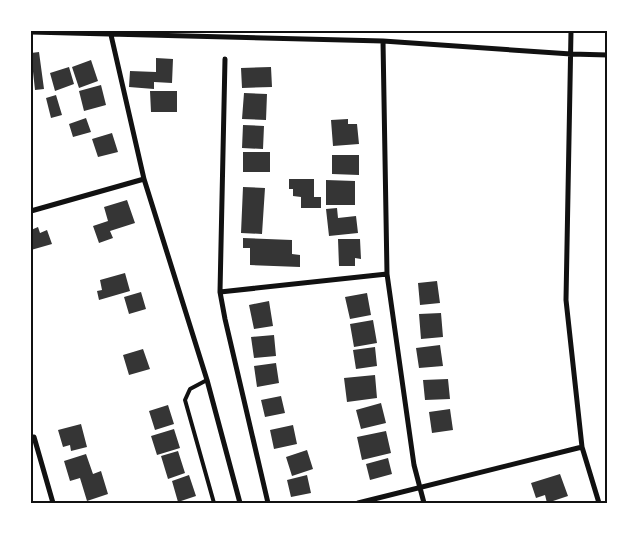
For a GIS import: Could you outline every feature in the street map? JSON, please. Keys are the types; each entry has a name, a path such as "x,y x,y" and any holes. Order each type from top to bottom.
{"street":[{"path":"571,31 566,300 582,447 599,503"},
{"path":"31,32 383,41 608,55"},
{"path":"111,35 144,179 207,380 240,503"},
{"path":"383,41 387,274 414,465 424,503"},
{"path":"225,59 220,292 268,503"},
{"path":"31,211 144,179"},
{"path":"220,292 387,274"},
{"path":"34,437 53,503"},
{"path":"358,503 582,447"}],"lane":[{"path":"207,380 190,389 185,400 214,503"}],"building":[{"path":"39,52 44,89 35,90 31,53"},
{"path":"156,58 173,59 172,83 154,82 154,89 129,87 130,71 156,72"},
{"path":"91,60 98,81 79,88 72,67"},
{"path":"69,67 74,84 55,91 50,73"},
{"path":"271,67 272,87 242,88 241,68"},
{"path":"101,85 106,105 84,111 79,91"},
{"path":"150,91 177,91 177,112 151,112"},
{"path":"244,93 267,94 266,120 242,119"},
{"path":"56,95 62,115 51,118 46,98"},
{"path":"86,118 91,132 73,137 69,124"},
{"path":"348,119 348,124 357,124 359,144 333,146 331,120"},
{"path":"243,125 264,126 263,149 242,148"},
{"path":"112,133 118,152 98,157 92,139"},
{"path":"243,152 270,152 270,172 243,172"},
{"path":"332,155 359,155 359,175 332,174"},
{"path":"289,179 314,179 314,197 321,197 321,208 301,208 301,197 293,196 293,189 289,189"},
{"path":"326,180 355,181 355,205 326,205"},
{"path":"243,187 265,188 262,234 241,233"},
{"path":"127,200 135,223 110,231 113,238 99,243 93,226 108,221 104,207"},
{"path":"337,208 338,218 356,216 358,233 329,236 326,209"},
{"path":"38,227 40,233 47,230 52,244 31,250 31,230"},
{"path":"243,238 292,240 292,254 300,255 300,267 250,265 250,248 243,248"},
{"path":"338,239 360,239 361,259 355,258 355,266 339,266"},
{"path":"125,273 130,291 99,300 97,291 102,290 100,280"},
{"path":"437,281 440,303 420,305 418,283"},
{"path":"141,292 146,309 129,314 124,297"},
{"path":"367,293 371,315 350,319 345,297"},
{"path":"269,301 273,326 254,329 249,305"},
{"path":"441,313 443,337 421,339 419,314"},
{"path":"373,320 377,343 354,347 350,324"},
{"path":"274,335 276,356 254,358 251,337"},
{"path":"440,345 443,366 419,368 416,348"},
{"path":"375,347 377,366 356,369 353,350"},
{"path":"143,349 150,369 129,375 123,355"},
{"path":"276,363 279,383 257,387 254,366"},
{"path":"375,375 377,398 347,402 344,378"},
{"path":"448,379 450,399 425,400 423,380"},
{"path":"281,396 285,413 265,417 261,400"},
{"path":"381,403 386,423 361,429 356,410"},
{"path":"168,405 174,424 155,430 149,411"},
{"path":"450,409 453,430 432,433 429,412"},
{"path":"81,424 87,447 71,451 70,445 63,447 58,430"},
{"path":"293,425 297,444 274,449 270,430"},
{"path":"174,429 180,448 157,455 151,436"},
{"path":"386,431 391,453 362,460 357,437"},
{"path":"307,450 313,469 292,476 286,457"},
{"path":"178,451 185,473 168,479 161,456"},
{"path":"86,454 93,474 101,471 108,494 87,501 80,478 70,481 64,461"},
{"path":"388,458 392,474 370,480 366,464"},
{"path":"560,474 568,496 547,503 545,495 536,498 531,483"},
{"path":"189,475 196,496 178,502 172,481"},
{"path":"307,475 311,493 291,497 287,480"}]}
